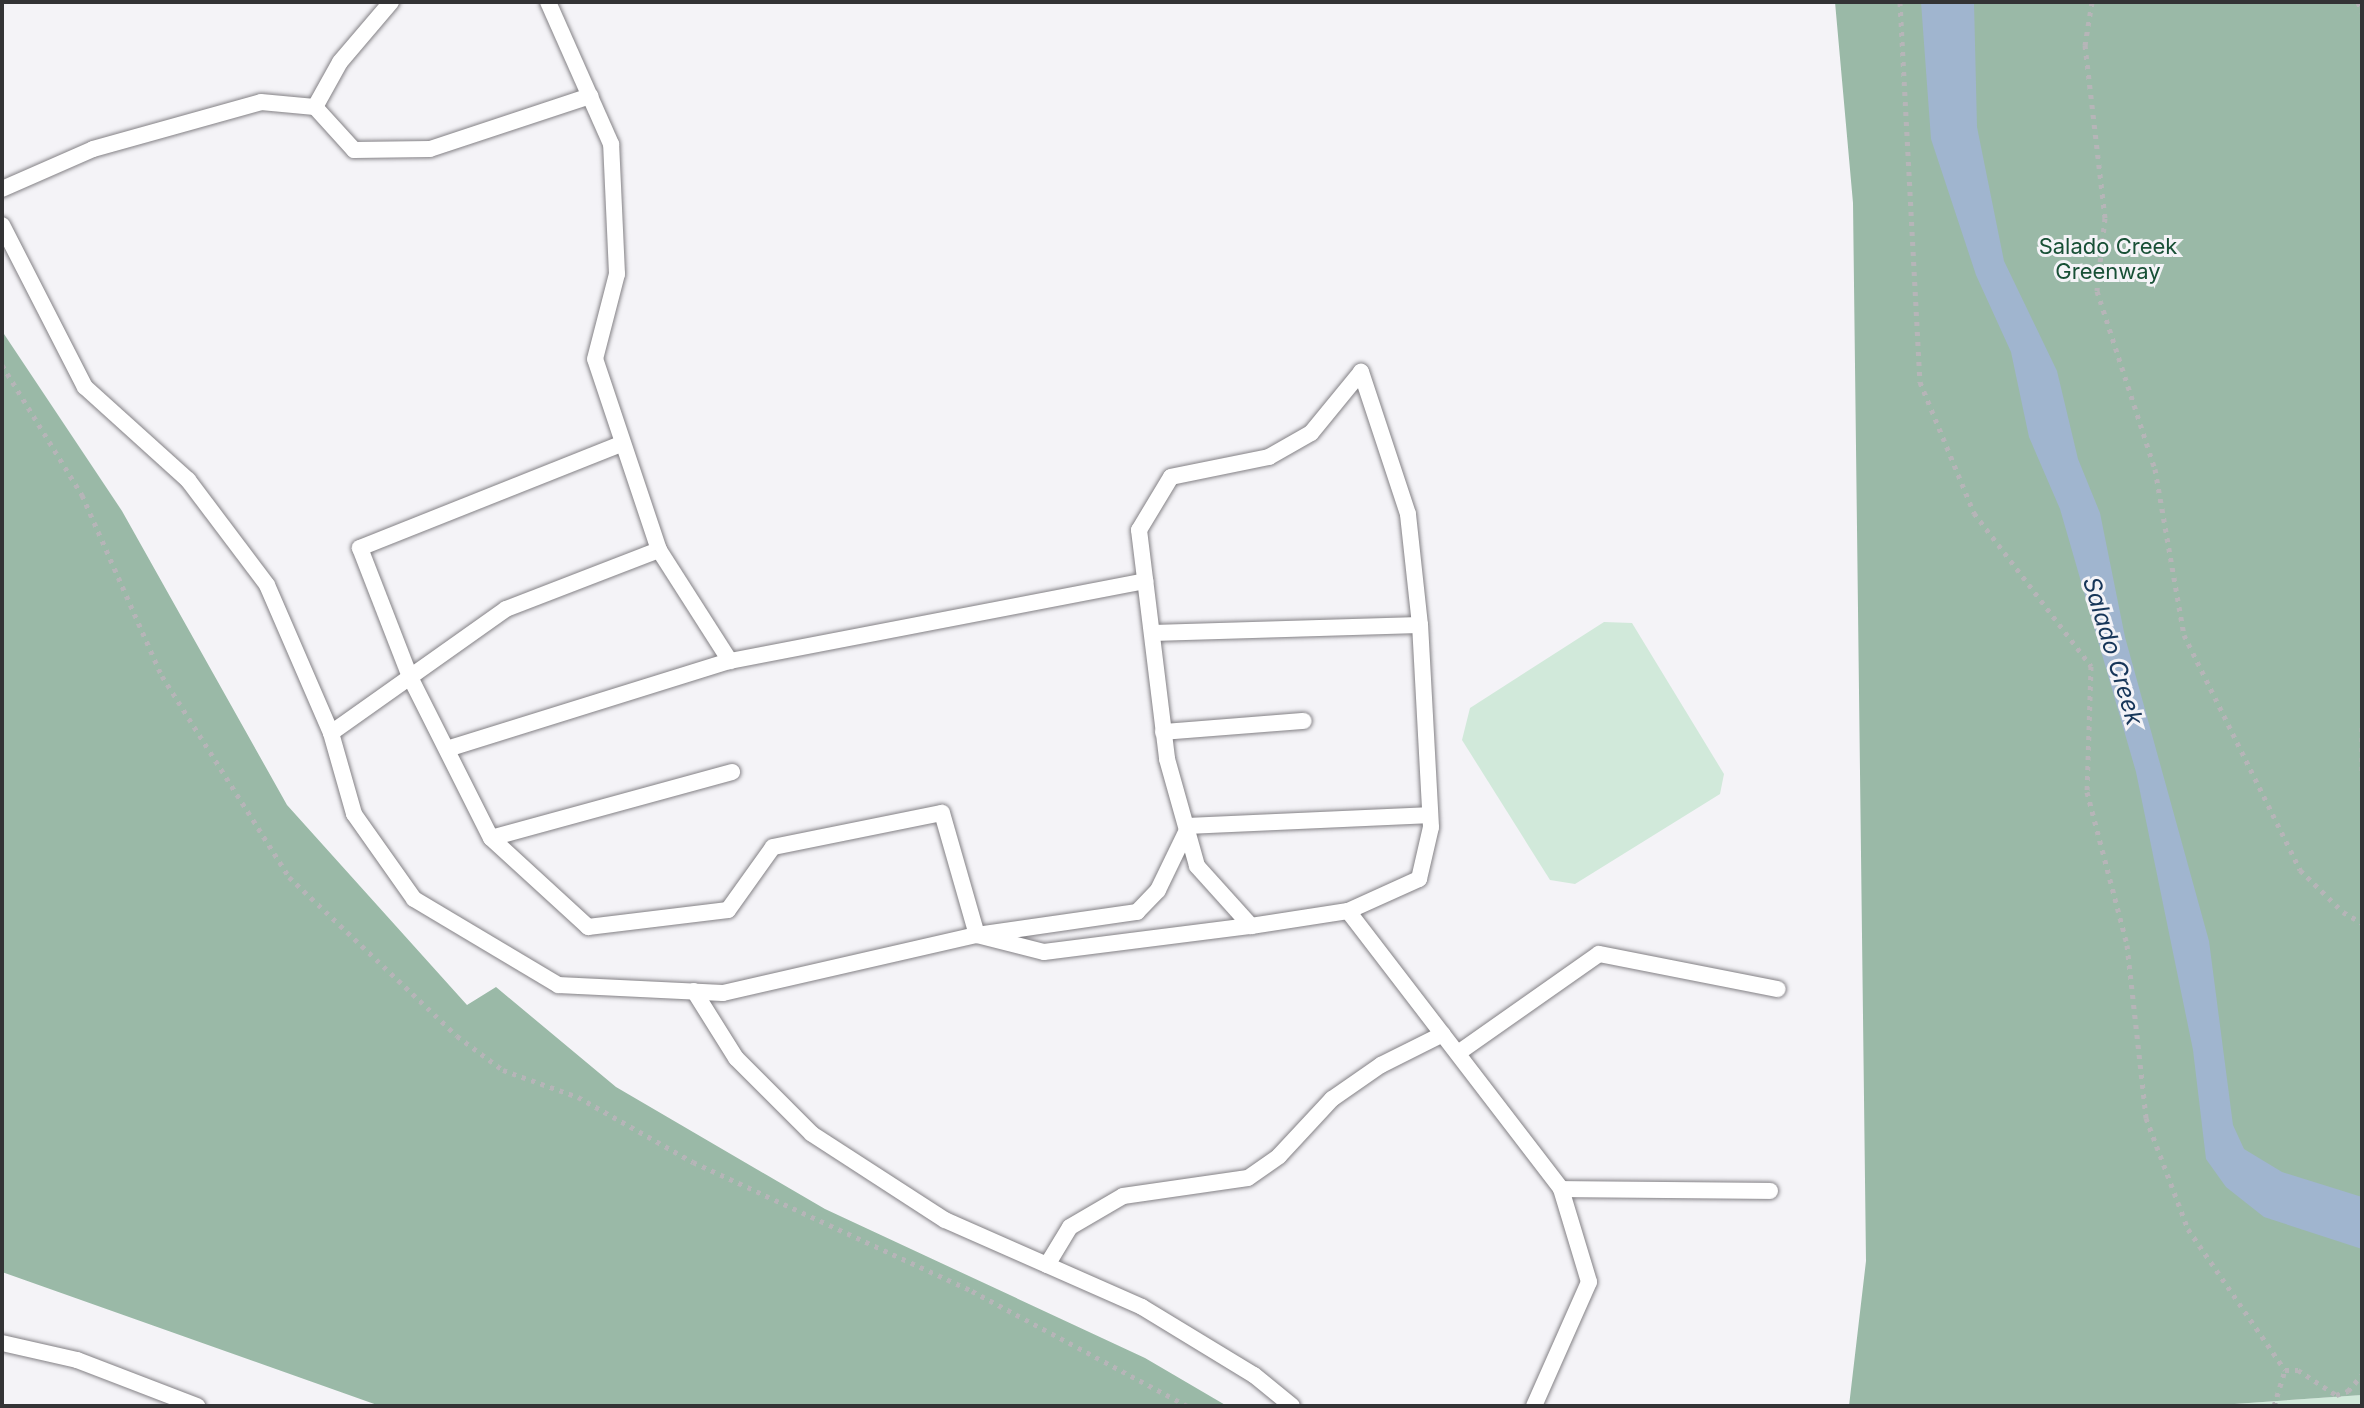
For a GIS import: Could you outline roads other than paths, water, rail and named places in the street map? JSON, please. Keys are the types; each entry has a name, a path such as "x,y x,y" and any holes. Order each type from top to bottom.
{"lane":[{"path":"315,107 340,62 391,2"},
{"path":"548,2 611,144 617,274 595,359 659,550 730,661"},
{"path":"2,189 93,149 261,102 315,107 354,150 430,149 590,96"},
{"path":"2,225 85,387 188,480 267,585 331,733 354,814 414,899 558,985 723,993 977,935 1137,912 1158,890 1189,826"},
{"path":"977,935 1044,952 1251,926 1348,911 1419,879 1430,815 1420,625 1408,514 1361,372 1311,433 1269,457 1171,477 1139,530 1163,732 1197,866 1251,926"},
{"path":"621,444 360,548 410,677 491,838 588,927 728,910 773,847 942,813 977,935"},
{"path":"331,733 506,609 659,550"},
{"path":"447,749 730,661 1145,581"},
{"path":"1152,633 1420,625"},
{"path":"1163,732 1304,721"},
{"path":"491,838 732,772"},
{"path":"1189,826 1430,815"},
{"path":"1348,911 1561,1189 1589,1282 1534,1406"},
{"path":"1458,1053 1599,954 1778,989"},
{"path":"694,991 736,1058 812,1134 945,1220 1142,1307 1254,1375 1292,1406"},
{"path":"1047,1265 1070,1227 1123,1196 1248,1178 1279,1156 1332,1099 1381,1065 1443,1034"},
{"path":"1561,1189 1770,1191"},
{"path":"2,1343 77,1360 197,1406"}],"water":[{"name":"Salado Creek","path":"1921,2 1974,2 1977,127 2004,261 2057,371 2078,459 2100,513 2125,637 2209,941 2233,1125 2244,1149 2282,1172 2362,1197 2362,1249 2264,1217 2226,1187 2206,1159 2193,1050 2136,772 2060,509 2029,437 2011,352 1976,275 1931,139"}],"park label":[{"name":"Salado Creek Greenway","path":"2108,258"}]}
